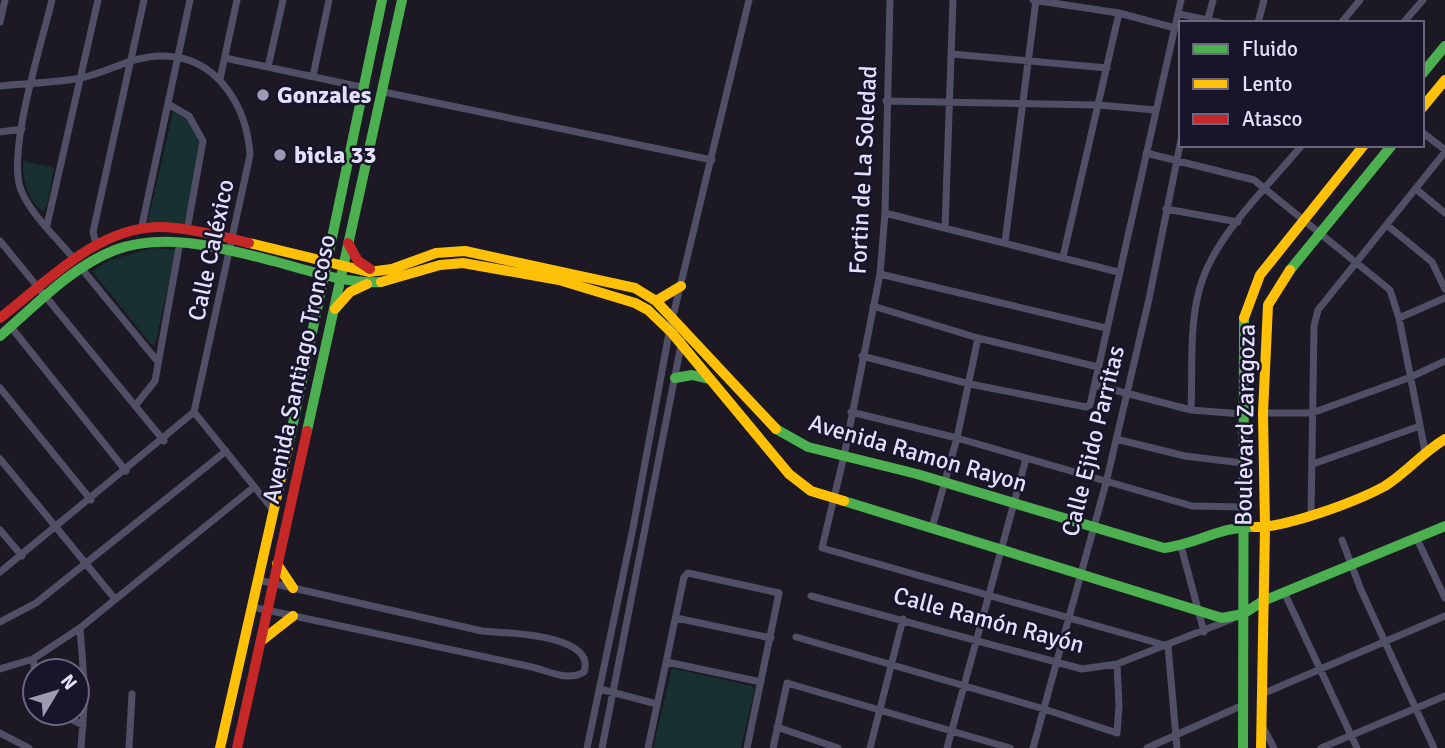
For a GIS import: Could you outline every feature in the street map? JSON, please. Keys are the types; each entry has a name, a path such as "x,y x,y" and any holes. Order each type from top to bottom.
{"main road":[{"name":"Avenida Santiago Troncoso","path":"220,748 325,275 361,87 382,0"},
{"name":"Avenida Santiago Troncoso","path":"237,748 332,312 384,92 402,0"},
{"path":"1424,72 1445,46"},
{"path":"1424,106 1445,80"},
{"name":"Boulevard Zaragoza","path":"1242,748 1239,616 1245,527 1242,463 1243,326 1248,302 1259,275 1362,147"},
{"name":"Boulevard Zaragoza","path":"1261,748 1265,527 1263,413 1268,305 1279,283 1390,147"},
{"name":"Avenida Ramon Rayon","path":"1,316 96,244 141,230 187,230 373,271 392,269 436,253 465,251 624,284 656,301 775,429 808,447 945,482 1164,548 1181,546 1227,528 1265,527 1311,515 1384,486 1407,470 1425,451 1445,439"},
{"path":"0,335 82,269 128,246 161,241 180,242 371,283"},
{"path":"348,243 358,261 373,271"},
{"path":"332,312 350,292 371,283 403,279 441,264 475,264 623,296 648,311 681,344 780,465 799,484 833,499 1079,572 1222,618 1239,616"},
{"path":"656,301 681,286"},
{"path":"675,378 692,375 709,379"},
{"name":"Calle Ramón Rayón","path":"1239,616 1284,592 1445,526"},
{"path":"277,564 293,588"},
{"path":"260,641 293,616"}],"street":[{"path":"0,22 5,0"},
{"path":"52,0 22,129 17,176 25,200 74,259"},
{"path":"47,225 98,0"},
{"path":"96,244 93,232 144,0"},
{"path":"141,230 190,0"},
{"path":"220,79 237,0"},
{"path":"268,67 283,0"},
{"path":"313,76 329,0"},
{"path":"587,748 669,333 748,0"},
{"name":"Fortin de La Soledad","path":"890,0 885,213 880,274 844,456 821,547 825,551 988,595"},
{"path":"945,229 953,0"},
{"path":"1005,242 1025,105 1035,0 1119,13 1175,28"},
{"path":"862,356 970,384 1086,407 1090,405 1181,0"},
{"path":"1178,13 1208,21 1213,0"},
{"path":"1259,21 1264,0"},
{"path":"1343,21 1360,0"},
{"path":"1406,21 1423,0"},
{"path":"1063,257 1119,13"},
{"path":"951,54 1107,68"},
{"name":"Calle Caléxico","path":"0,86 78,79 130,61 163,56 189,61 220,79 238,104 249,134 250,155 194,412"},
{"path":"225,58 361,87"},
{"path":"384,92 712,160"},
{"path":"886,101 1098,105 1156,110"},
{"path":"168,104 188,116 203,141 187,230"},
{"path":"0,132 22,129"},
{"path":"1311,515 1315,317 1445,151 1424,134"},
{"name":"Calle Ejido Parritas","path":"1033,748 1116,439 1179,147"},
{"path":"1191,410 1194,328 1203,278 1218,248 1267,188 1296,147"},
{"path":"1146,153 1177,158 1248,177 1267,188 1305,218 1390,290 1399,318 1425,451"},
{"path":"1416,189 1445,213"},
{"path":"1166,209 1238,222"},
{"path":"885,213 1118,272"},
{"path":"1387,225 1432,262 1445,289"},
{"path":"0,242 163,441"},
{"path":"135,406 150,390 158,362 180,242"},
{"path":"82,269 158,362"},
{"path":"880,274 1106,328"},
{"path":"1399,318 1445,298"},
{"path":"873,306 978,338 1098,367"},
{"path":"11,327 126,471"},
{"path":"602,748 683,330"},
{"path":"932,528 957,438 978,338"},
{"path":"1263,413 1312,413 1411,377 1445,361"},
{"path":"1095,385 1191,410 1243,414"},
{"path":"0,388 90,500"},
{"path":"0,572 163,441 194,412 274,510"},
{"path":"851,412 957,438 1105,483 1200,508 1243,507"},
{"path":"1313,464 1420,426"},
{"path":"1116,439 1194,458 1242,463"},
{"path":"0,622 36,603 226,451"},
{"path":"0,459 115,599"},
{"path":"947,748 1027,459"},
{"path":"36,657 79,628 254,486"},
{"path":"0,530 22,556"},
{"path":"1416,537 1445,598"},
{"path":"1342,540 1384,641 1434,748"},
{"path":"1181,546 1204,632"},
{"path":"648,748 686,574 779,593 747,748"},
{"path":"252,607 533,667 564,677 577,676 584,672 586,666 586,659 580,650 557,641 517,633 482,631 258,580"},
{"path":"1284,592 1357,748"},
{"path":"988,595 1168,646 1177,748"},
{"name":"Calle Ramón Rayón","path":"811,596 903,619 1057,665 1082,669 1117,664 1239,616"},
{"path":"1262,694 1445,616"},
{"path":"676,618 771,638"},
{"path":"870,748 903,619"},
{"path":"79,628 82,657"},
{"path":"796,637 891,663 1117,733 1117,664"},
{"path":"667,662 761,682"},
{"path":"0,669 21,663"},
{"path":"773,748 787,683 1010,748"},
{"path":"600,690 657,704"},
{"path":"129,748 132,694"},
{"path":"1321,748 1445,696"},
{"path":"1147,748 1243,705"},
{"path":"1261,724 1274,748"},
{"path":"81,748 83,727"},
{"path":"777,727 838,748"},
{"path":"0,733 29,748"}],"green space":[{"path":"173,112 192,125 200,148 184,224 151,223 148,221"},
{"path":"23,161 54,168 47,205 43,211 30,195 25,182"},
{"path":"153,248 176,250 155,345 151,344 92,271 110,260"},
{"path":"672,668 755,687 741,748 653,748"}],"traffic: fast":[{"path":"288,447 382,0"},
{"path":"307,431 402,0"},
{"path":"1424,72 1445,46"},
{"path":"1290,270 1390,147"},
{"path":"0,336 83,266 115,250 155,242 196,244 342,279 381,282"},
{"path":"1243,748 1244,318"},
{"path":"675,378 692,375 709,379"},
{"path":"776,429 808,447 917,474 1164,548 1231,529 1255,527"},
{"path":"844,501 1222,618 1243,614 1263,601 1445,526"}],"traffic: slow":[{"path":"1424,106 1445,80"},
{"path":"1244,318 1260,275 1362,147"},
{"path":"249,243 369,272 392,269 436,253 465,251 635,288 656,301 776,429"},
{"path":"381,282 440,265 463,263 559,280 635,303 648,310 672,333 789,474 811,491 844,501"},
{"path":"1261,748 1265,527 1263,413 1268,305 1290,270"},
{"path":"335,309 350,292 367,284"},
{"path":"656,301 681,286"},
{"path":"1255,527 1302,518 1373,492 1385,486 1445,439"},
{"path":"220,748 288,447"},
{"path":"277,564 293,588"},
{"path":"261,641 293,616"}],"traffic: jam":[{"path":"0,318 73,260 93,247 135,230 158,227 180,229 249,243"},
{"path":"348,243 358,261 370,269"},
{"path":"237,748 307,431"}],"place":[{"name":"Gonzales","path":"263,95"},
{"name":"bicla 33","path":"280,155"}]}
